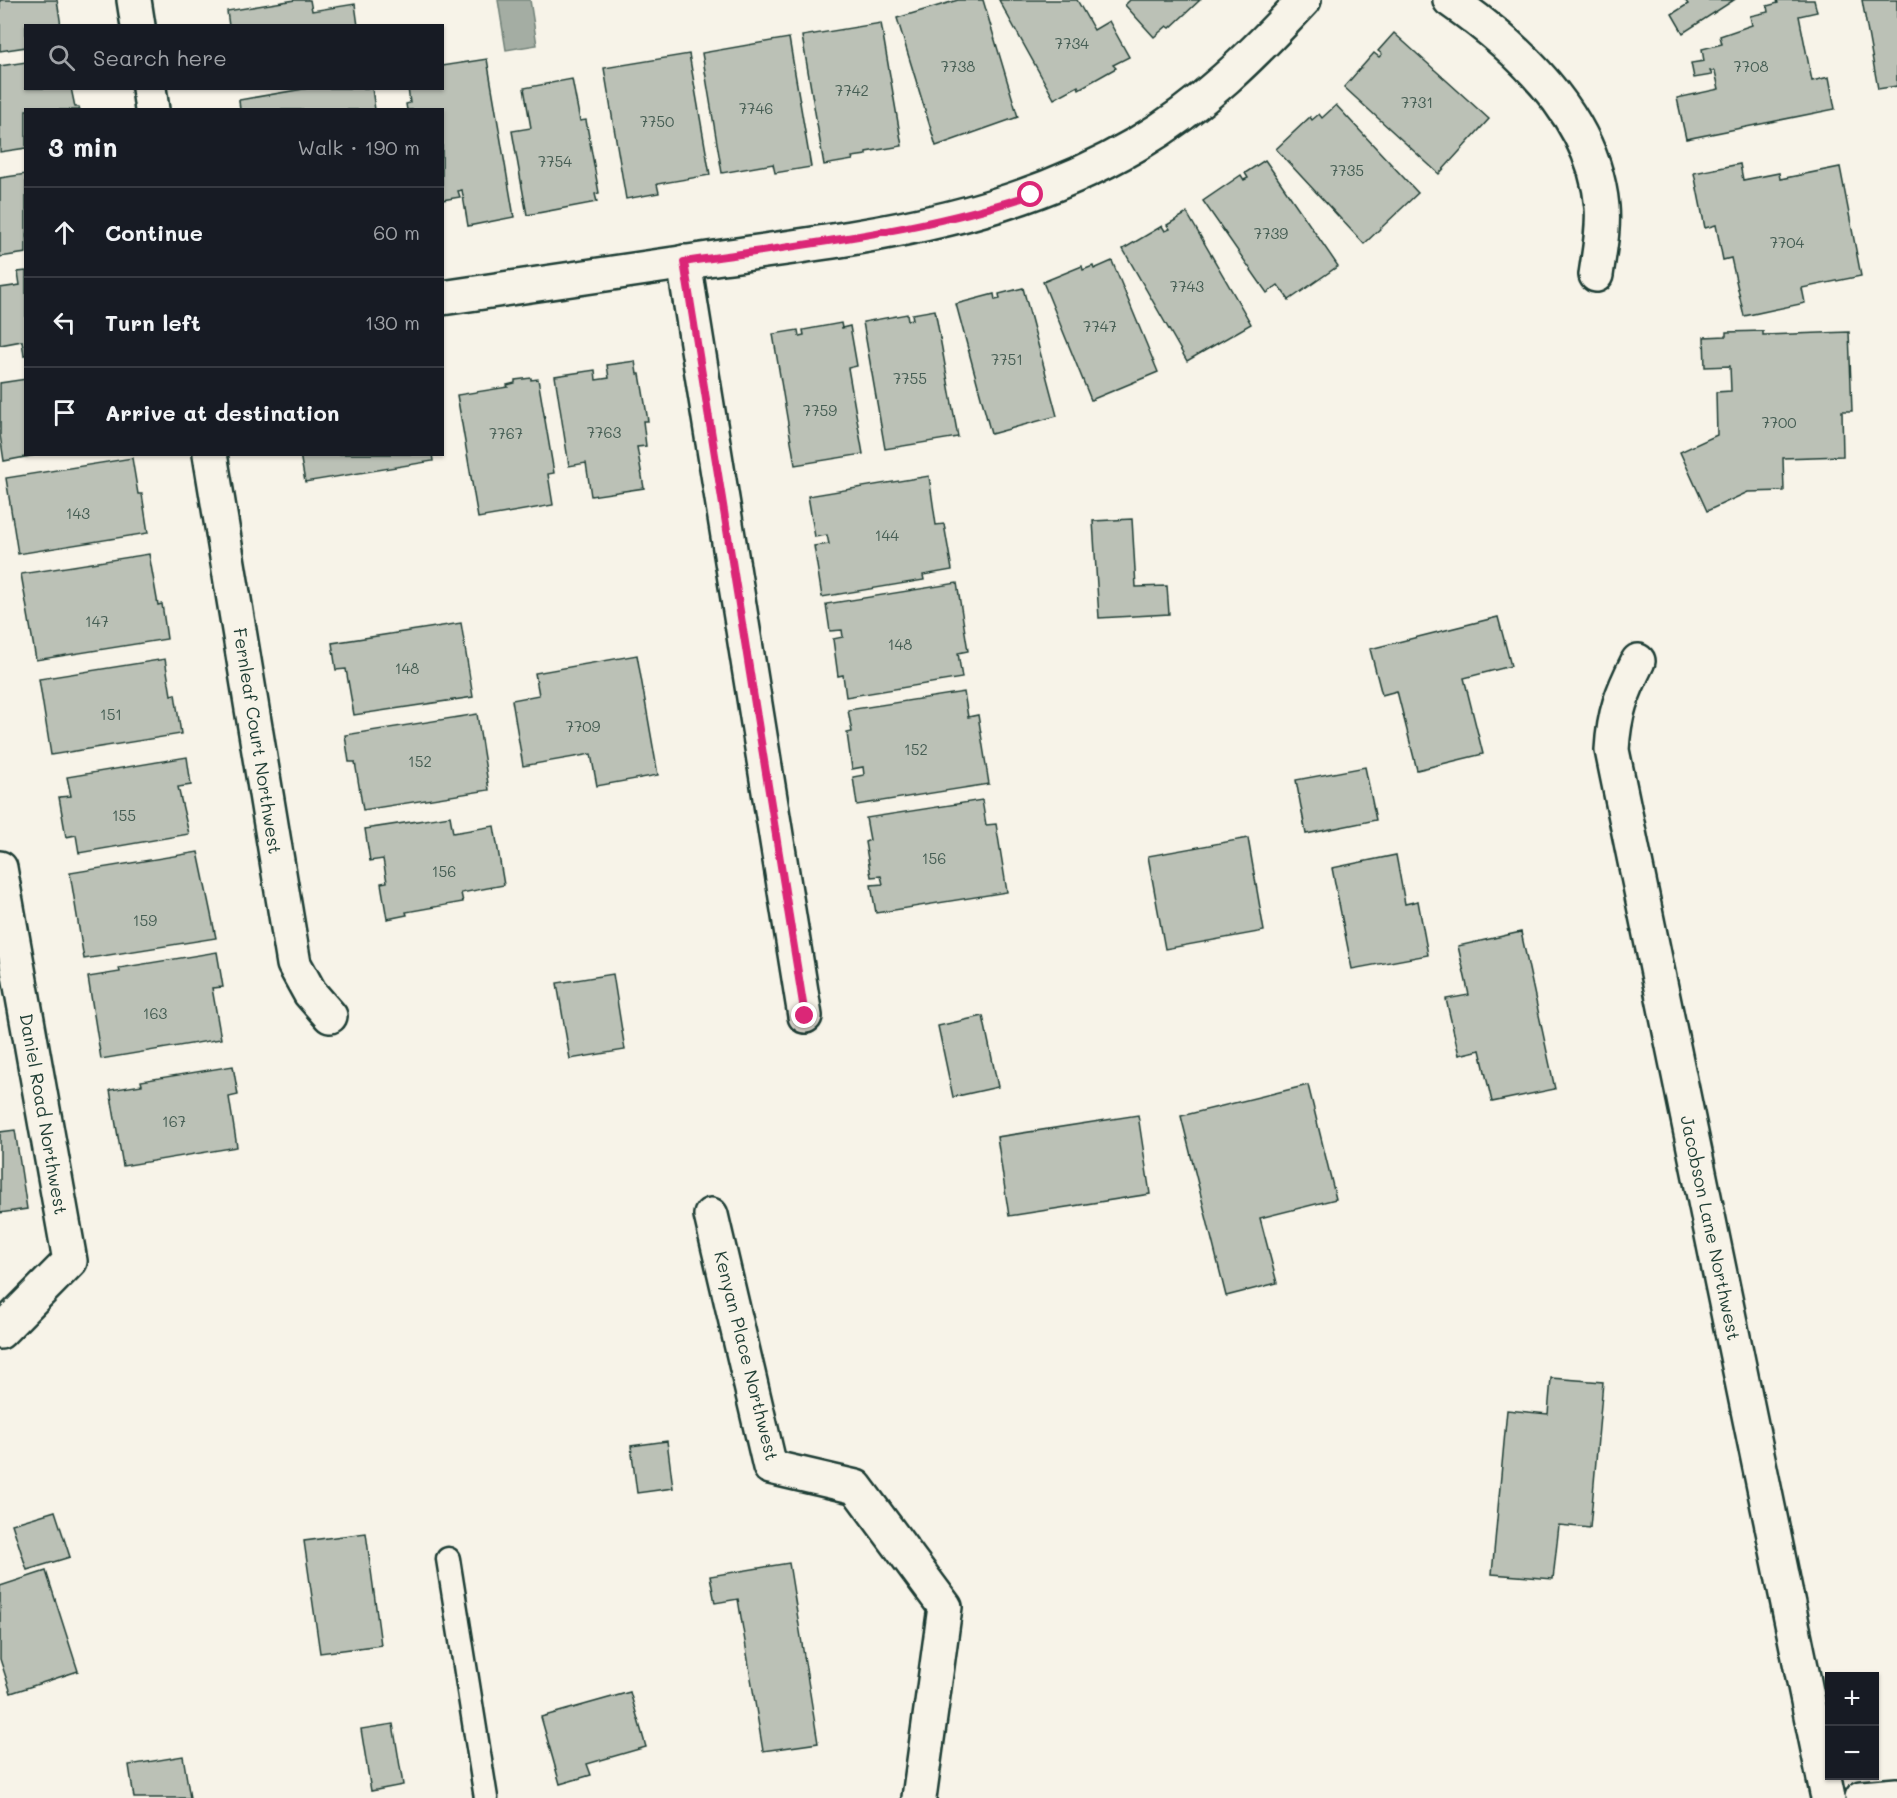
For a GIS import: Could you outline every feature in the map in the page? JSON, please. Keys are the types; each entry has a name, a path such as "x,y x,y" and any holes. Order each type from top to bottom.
{"street":[{"path":"134,0 138,24"},
{"path":"444,298 919,227 976,213 1031,195 1137,144 1189,110 1246,62 1304,0"},
{"path":"1450,0 1494,32 1526,62 1554,95 1580,134 1598,178 1602,208 1596,275"},
{"path":"149,90 152,108"},
{"path":"684,262 805,1016"},
{"name":"Fernleaf Court Northwest","path":"210,456 294,964 310,993 330,1016"},
{"name":"Jacobson Lane Northwest","path":"1638,660 1621,695 1613,720 1612,750 1828,1798"},
{"name":"Daniel Road Northwest","path":"0,868 70,1261 0,1332"},
{"name":"Kenyan Place Northwest","path":"711,1215 770,1467 856,1487 945,1607 919,1798"},
{"path":"1862,1798 1897,1795"}],"lane":[{"path":"448,1559 486,1798"}],"shaded area":[{"path":"498,0 530,0 537,45 506,50"}],"building":[{"path":"0,0 57,0 61,24 24,24 24,47 0,51"},
{"path":"295,0 310,0 312,11 355,4 358,24 229,24 227,11"},
{"path":"958,0 983,0 1018,117 936,146 897,18"},
{"path":"999,0 1077,0 1094,30 1109,21 1129,57 1113,65 1116,68 1079,89 1078,86 1054,99"},
{"path":"1130,0 1200,0 1170,28 1167,26 1154,37 1125,5"},
{"path":"1685,0 1734,0 1683,33 1672,14 1688,4"},
{"path":"1777,0 1814,0 1817,12 1799,16 1812,81 1829,77 1835,109 1686,139 1677,98 1719,89 1715,71 1710,71 1712,75 1694,78 1691,63 1704,61 1702,49 1722,44 1720,36 1752,25 1750,16 1768,12 1767,6 1778,3"},
{"path":"1862,0 1897,0 1897,86 1878,89"},
{"path":"881,23 902,146 866,152 866,155 852,157 853,160 824,165 802,36"},
{"path":"1394,33 1489,119 1439,174 1344,87 1374,53 1379,57 1382,54 1378,51"},
{"path":"789,38 811,167 775,173 773,164 722,173 702,53"},
{"path":"689,54 710,175 657,184 659,193 626,199 604,68"},
{"path":"487,59 514,217 468,226 462,190 458,191 460,197 444,200 444,108 407,108 406,104 410,103 408,90 444,90 444,66"},
{"path":"24,62 24,90 71,90 75,107 79,108 24,108 24,148 0,152 0,66"},
{"path":"572,79 580,121 586,120 599,193 595,194 597,202 527,215 512,131 531,128 524,88"},
{"path":"297,90 372,90 375,108 240,108 239,100"},
{"path":"1336,105 1418,193 1364,244 1276,149 1310,117 1312,120 1319,114 1322,118"},
{"path":"1265,160 1338,266 1289,300 1278,285 1267,293 1203,201 1241,175 1244,180 1248,178 1245,173"},
{"path":"1740,164 1743,180 1779,173 1780,179 1840,167 1861,276 1802,288 1805,303 1744,316 1731,258 1723,260 1716,225 1705,228 1694,173"},
{"path":"24,174 24,253 0,257 0,178"},
{"path":"1187,213 1251,324 1187,361 1123,249 1162,226 1165,231 1170,229 1167,225"},
{"path":"1112,261 1158,372 1091,400 1043,282 1082,266 1083,270 1093,266 1094,269"},
{"path":"24,271 24,356 22,341 0,345 0,288 20,285 18,272"},
{"path":"1023,288 1057,416 991,434 956,304 994,294 995,300 1000,299 999,294"},
{"path":"935,310 958,437 885,449 863,322 907,314 908,320 913,319 912,314"},
{"path":"841,323 842,328 850,326 857,366 848,368 863,454 795,465 773,334 798,330 799,336 804,335 803,330"},
{"path":"1763,331 1763,335 1849,332 1852,411 1842,411 1843,456 1783,458 1784,491 1748,492 1707,511 1680,452 1717,435 1716,392 1731,391 1730,366 1705,367 1704,337 1726,336 1726,332"},
{"path":"635,361 637,374 640,374 648,421 643,421 646,446 637,447 644,488 591,496 586,463 569,466 555,376 595,370 596,380 609,378 607,365"},
{"path":"531,378 531,380 538,379 554,473 548,474 553,505 478,518 457,395 508,387 507,385 515,383 515,380"},
{"path":"24,379 24,456 30,456 4,461 0,435 0,383"},
{"path":"300,456 432,456 433,461 305,482"},
{"path":"132,458 138,494 142,494 148,533 18,554 6,478"},
{"path":"929,476 936,525 944,524 952,570 923,575 924,580 822,597 814,546 829,544 827,535 815,537 808,496"},
{"path":"1132,519 1136,587 1167,586 1169,614 1099,618 1093,521"},
{"path":"149,554 158,605 162,604 167,639 36,660 21,574"},
{"path":"957,583 968,651 958,653 962,678 846,697 843,675 838,676 833,639 843,637 842,630 830,631 826,604"},
{"path":"1498,617 1511,666 1464,678 1483,754 1417,770 1397,691 1382,695 1370,649"},
{"path":"461,623 473,697 354,715 346,669 336,670 332,643"},
{"path":"637,655 658,775 597,786 591,754 523,766 512,700 539,695 535,673"},
{"path":"165,659 171,695 175,694 181,734 51,755 39,679"},
{"path":"964,692 968,717 978,715 989,784 857,805 853,777 864,775 863,767 852,769 847,733 852,732 848,710"},
{"path":"477,714 489,790 363,810 355,762 349,762 345,735"},
{"path":"187,757 191,785 178,787 189,834 79,853 76,835 66,837 59,797 71,796 67,777"},
{"path":"1365,767 1376,820 1306,834 1296,780"},
{"path":"982,800 986,825 996,824 1007,892 876,913 871,885 883,884 881,876 871,877 865,842 870,840 866,818"},
{"path":"450,816 453,833 494,826 504,885 461,893 463,902 406,912 407,915 387,919 381,883 387,882 383,859 370,861 365,829"},
{"path":"1248,838 1264,931 1165,949 1148,856"},
{"path":"198,852 216,938 84,959 70,873"},
{"path":"1396,855 1405,904 1418,901 1428,955 1352,969 1332,868"},
{"path":"1521,932 1555,1089 1492,1102 1480,1050 1459,1055 1446,999 1469,995 1458,946"},
{"path":"217,952 223,987 212,988 221,1039 101,1059 88,977 120,972 119,968"},
{"path":"613,974 625,1050 570,1059 557,983"},
{"path":"983,1016 998,1087 953,1097 938,1026"},
{"path":"233,1066 238,1095 229,1097 237,1147 123,1166 110,1090 142,1085 141,1081"},
{"path":"1308,1085 1336,1199 1260,1218 1277,1283 1226,1296 1181,1116"},
{"path":"1138,1115 1150,1194 1009,1216 997,1137"},
{"path":"15,1130 27,1209 0,1213 0,1132"},
{"path":"1551,1378 1603,1382 1590,1528 1559,1525 1553,1579 1492,1574 1507,1410 1548,1414"},
{"path":"667,1441 673,1488 637,1493 631,1446"},
{"path":"55,1511 70,1557 27,1570 12,1524"},
{"path":"366,1533 381,1645 320,1653 304,1541"},
{"path":"789,1563 818,1743 763,1751 738,1599 715,1603 710,1576"},
{"path":"46,1571 78,1671 11,1693 0,1659 0,1586"},
{"path":"630,1692 646,1747 587,1764 591,1775 560,1784 541,1717"},
{"path":"393,1724 403,1785 371,1791 361,1729"},
{"path":"183,1756 190,1798 134,1798 129,1765"}],"route":[{"path":"805,1016 684,262 919,227 976,213 1031,195"}]}
